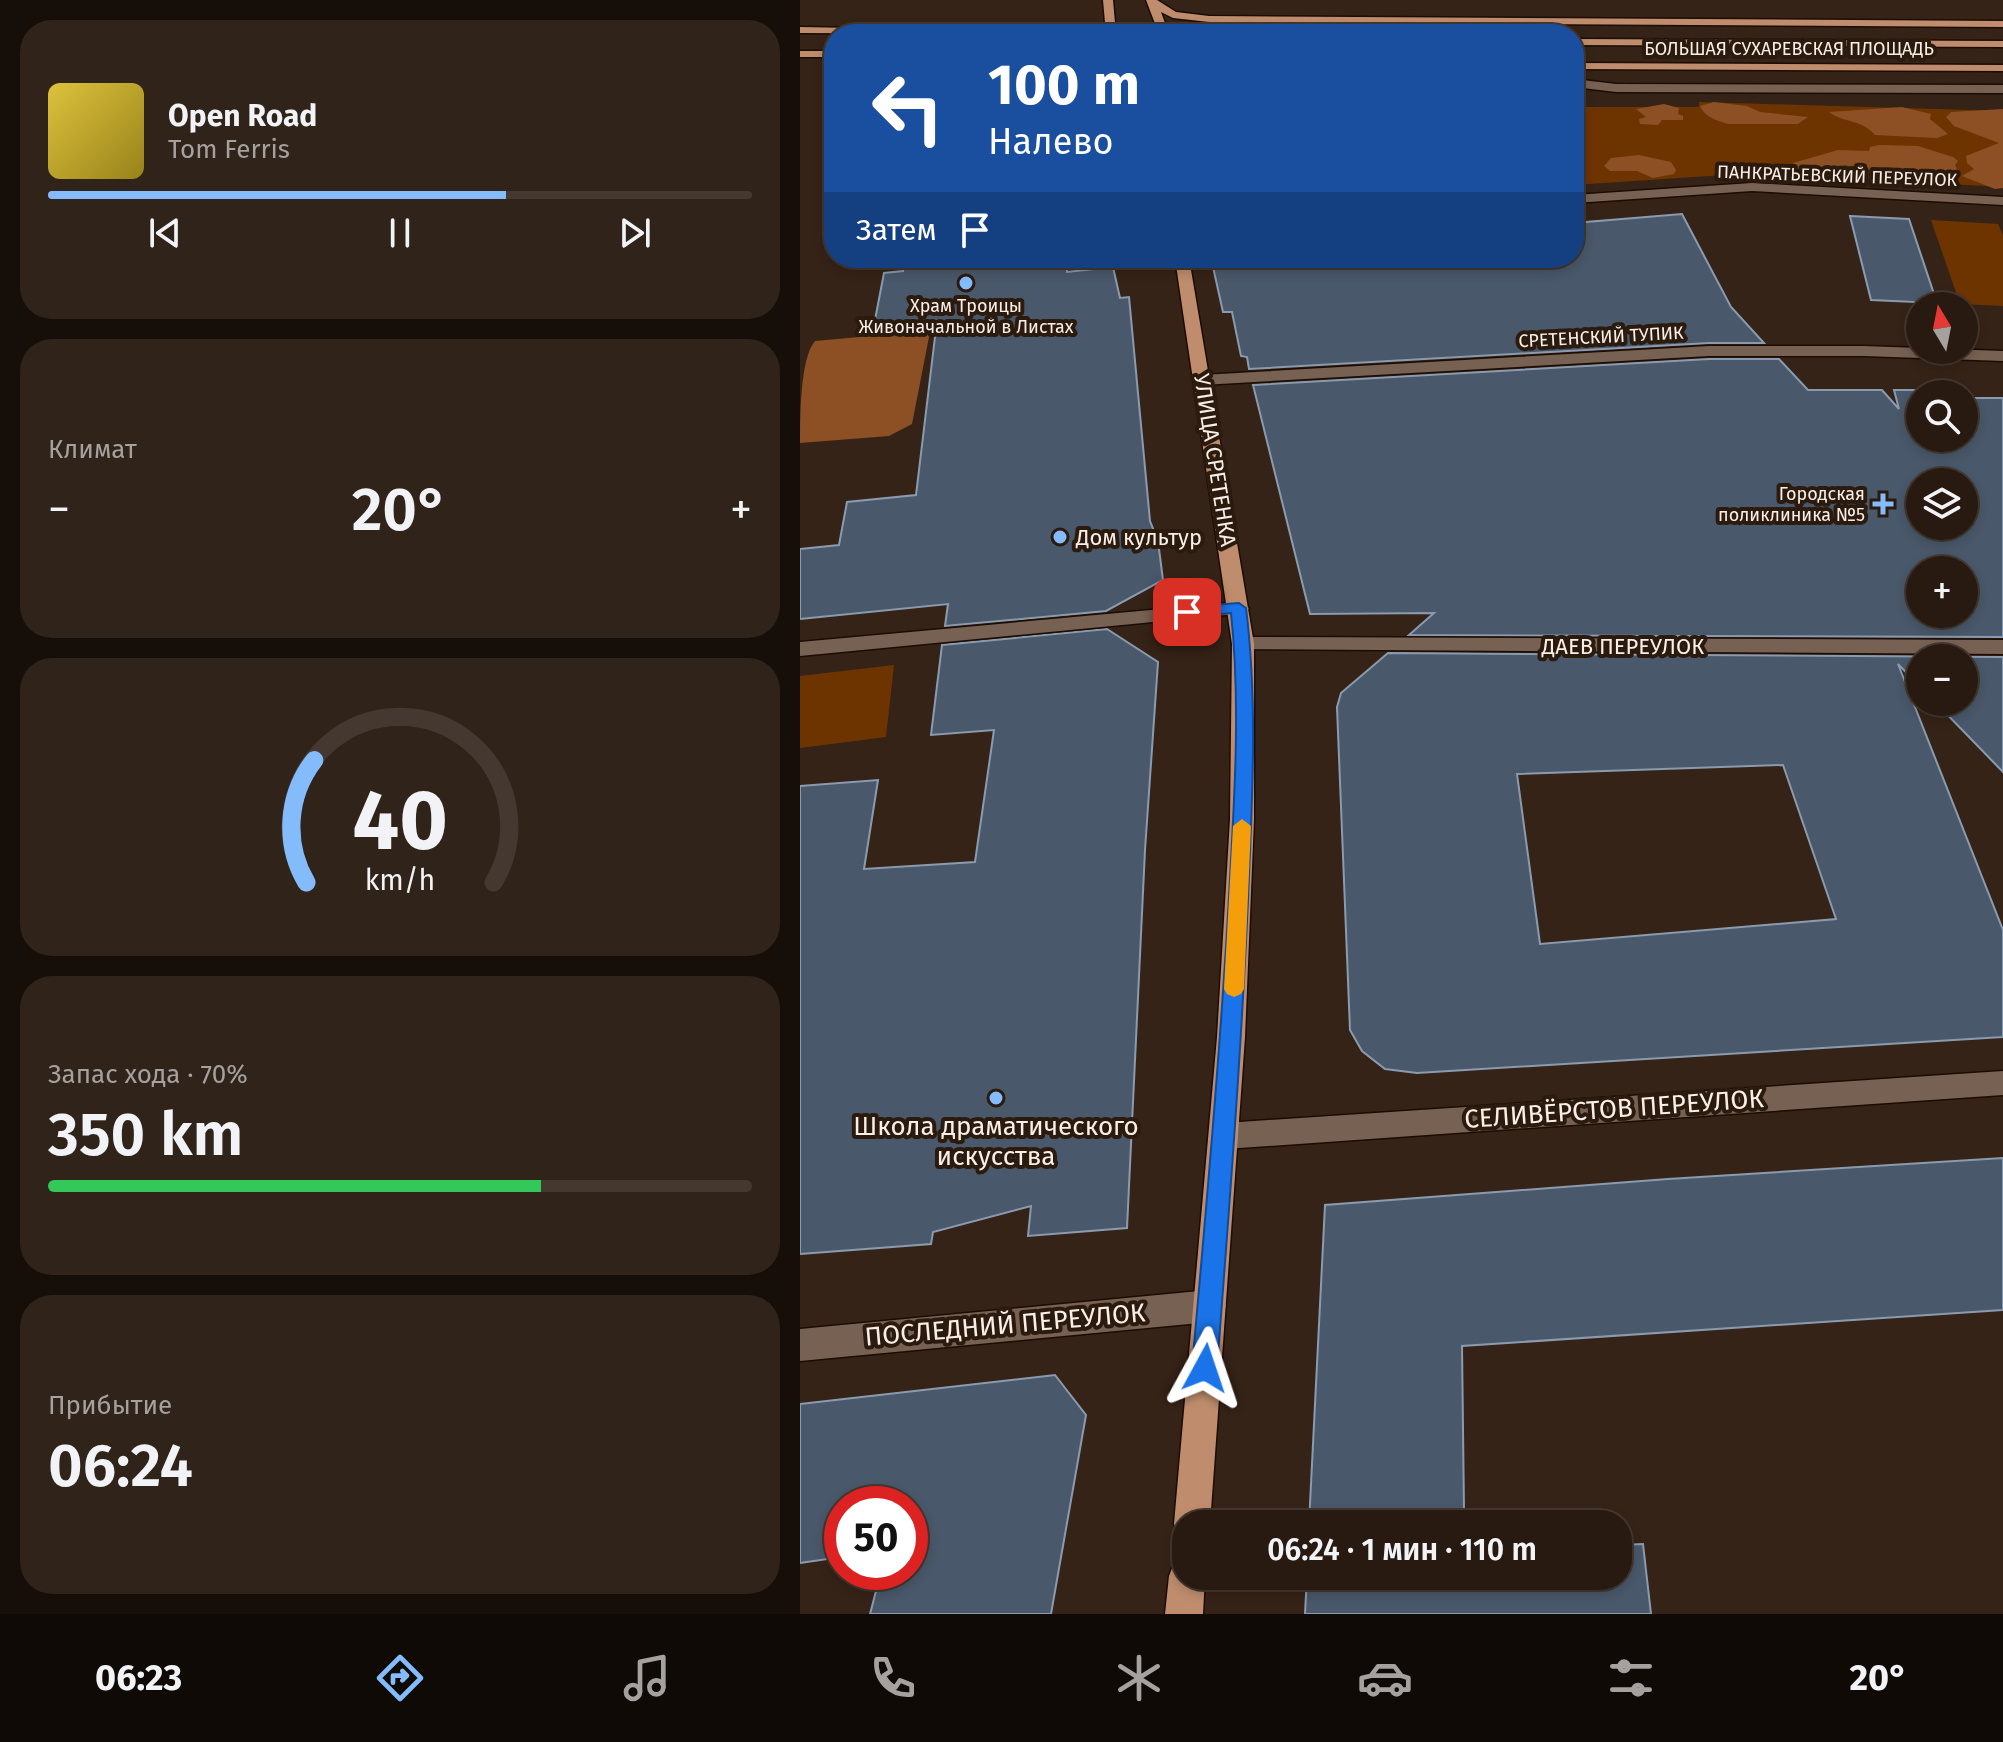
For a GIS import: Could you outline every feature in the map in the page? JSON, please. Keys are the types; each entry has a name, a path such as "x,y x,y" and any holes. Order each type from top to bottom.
{"main road":[{"path":"1108,0 1110,24"},
{"path":"1151,0 1168,13 1201,19 2003,24"},
{"path":"1151,0 1160,24"},
{"path":"800,30 824,30"},
{"name":"БОЛЬШАЯ СУХАРЕВСКАЯ ПЛОЩАДЬ","path":"1584,42 2003,44"},
{"path":"800,54 824,54"},
{"name":"БОЛЬШАЯ СУХАРЕВСКАЯ ПЛОЩАДЬ","path":"1584,66 2003,68"},
{"name":"УЛИЦА СРЕТЕНКА","path":"1184,268 1243,644 1242,819 1225,1136 1193,1510"},
{"path":"1184,1614 1186,1590"}],"street":[{"path":"1584,84 1616,88 2003,89"},
{"name":"ПАНКРАТЬЕВСКИЙ ПЕРЕУЛОК","path":"1584,198 1752,187 2003,201"},
{"name":"СРЕТЕНСКИЙ ТУПИК","path":"1202,380 1709,351 1864,351 2003,356"},
{"path":"800,649 1239,608"},
{"name":"ДАЕВ ПЕРЕУЛОК","path":"1243,644 2003,647"},
{"name":"СЕЛИВЁРСТОВ ПЕРЕУЛОК","path":"1225,1136 2003,1083"},
{"name":"ПОСЛЕДНИЙ ПЕРЕУЛОК","path":"800,1345 1210,1306"}],"shaded area":[{"path":"1699,102 2003,111 2003,187 1754,173 1584,184 1584,107 1699,107"},
{"path":"1714,102 1747,106 1760,112 1808,117 1798,124 1728,124 1708,116 1700,106"},
{"path":"1664,104 1679,108 1678,114 1683,116 1683,120 1662,120 1658,125 1640,124 1639,119 1646,117 1636,109"},
{"path":"1902,107 1931,114 1930,119 1948,134 1937,138 1875,135 1864,126 1829,112"},
{"path":"2003,109 2003,188 1995,189 1962,176 1974,169 1967,163 1966,156 1999,143 1954,126 1946,117 1951,112"},
{"path":"1918,146 1953,157 1958,161 1955,165 1958,171 1918,181 1845,165 1839,167 1845,174 1839,181 1826,181 1807,176 1793,163 1838,150 1869,151 1870,147"},
{"path":"1639,155 1671,162 1676,170 1674,174 1653,178 1637,171 1610,171 1604,166 1611,158"},
{"path":"1931,220 1998,224 2003,235 2003,306 1978,305 1978,292 1956,292"},
{"path":"926,331 929,337 912,424 889,436 800,443 804,374 815,341"},
{"path":"894,665 886,737 800,748 800,676"}],"building":[{"path":"1682,214 1731,307 1764,343 1709,343 1249,369 1247,357 1241,356 1232,312 1223,312 1213,268 1584,268 1584,222"},
{"path":"1850,216 1909,219 1933,292 1906,292 1906,302 1871,300"},
{"path":"904,268 1067,268 1067,272 1113,268 1120,298 1129,297 1150,521 1158,541 1163,580 1106,611 945,626 948,604 800,619 800,549 839,545 847,502 916,495 937,320 874,325 884,273 903,271"},
{"path":"1709,359 1779,359 1808,390 1882,390 1899,409 1894,390 1906,390 1906,452 1978,452 1978,398 2003,398 2003,637 1409,635 1434,613 1310,614 1253,385"},
{"path":"1107,629 1158,662 1145,850 1127,1228 1028,1236 1031,1206 933,1232 931,1244 800,1254 800,786 878,780 864,869 975,862 994,730 931,735 942,645"},
{"path":"1388,653 1906,656 1906,672 1898,664 1906,684 1906,716 1919,716 2003,930 2003,1037 1417,1073 1385,1069 1362,1051 1350,1030 1337,707 1341,693","holes":["1783,765 1836,919 1540,944 1517,774"]},
{"path":"1978,657 2003,657 2003,772 1949,716 1978,716"},
{"path":"2003,1158 2003,1310 1462,1346 1464,1510 1310,1510 1325,1205"},
{"path":"1055,1375 1086,1415 1051,1614 870,1614 876,1590 928,1590 928,1486 824,1486 824,1560 800,1563 800,1404"},
{"path":"1632,1544 1643,1544 1651,1614 1305,1614 1306,1590 1632,1590"}],"slow traffic":[{"path":"1234,989 1242,826"}],"place":[{"name":"Храм Троицы Живоначальной в Листах","path":"966,283"},
{"name":"Городская поликлиника №5","path":"1883,504"},
{"name":"Дом культур","path":"1060,537"},
{"name":"Школа драматического искусства","path":"996,1098"}],"route":[{"path":"1187,612 1239,608 1243,644 1242,819 1231,1037 1205,1368"}]}
